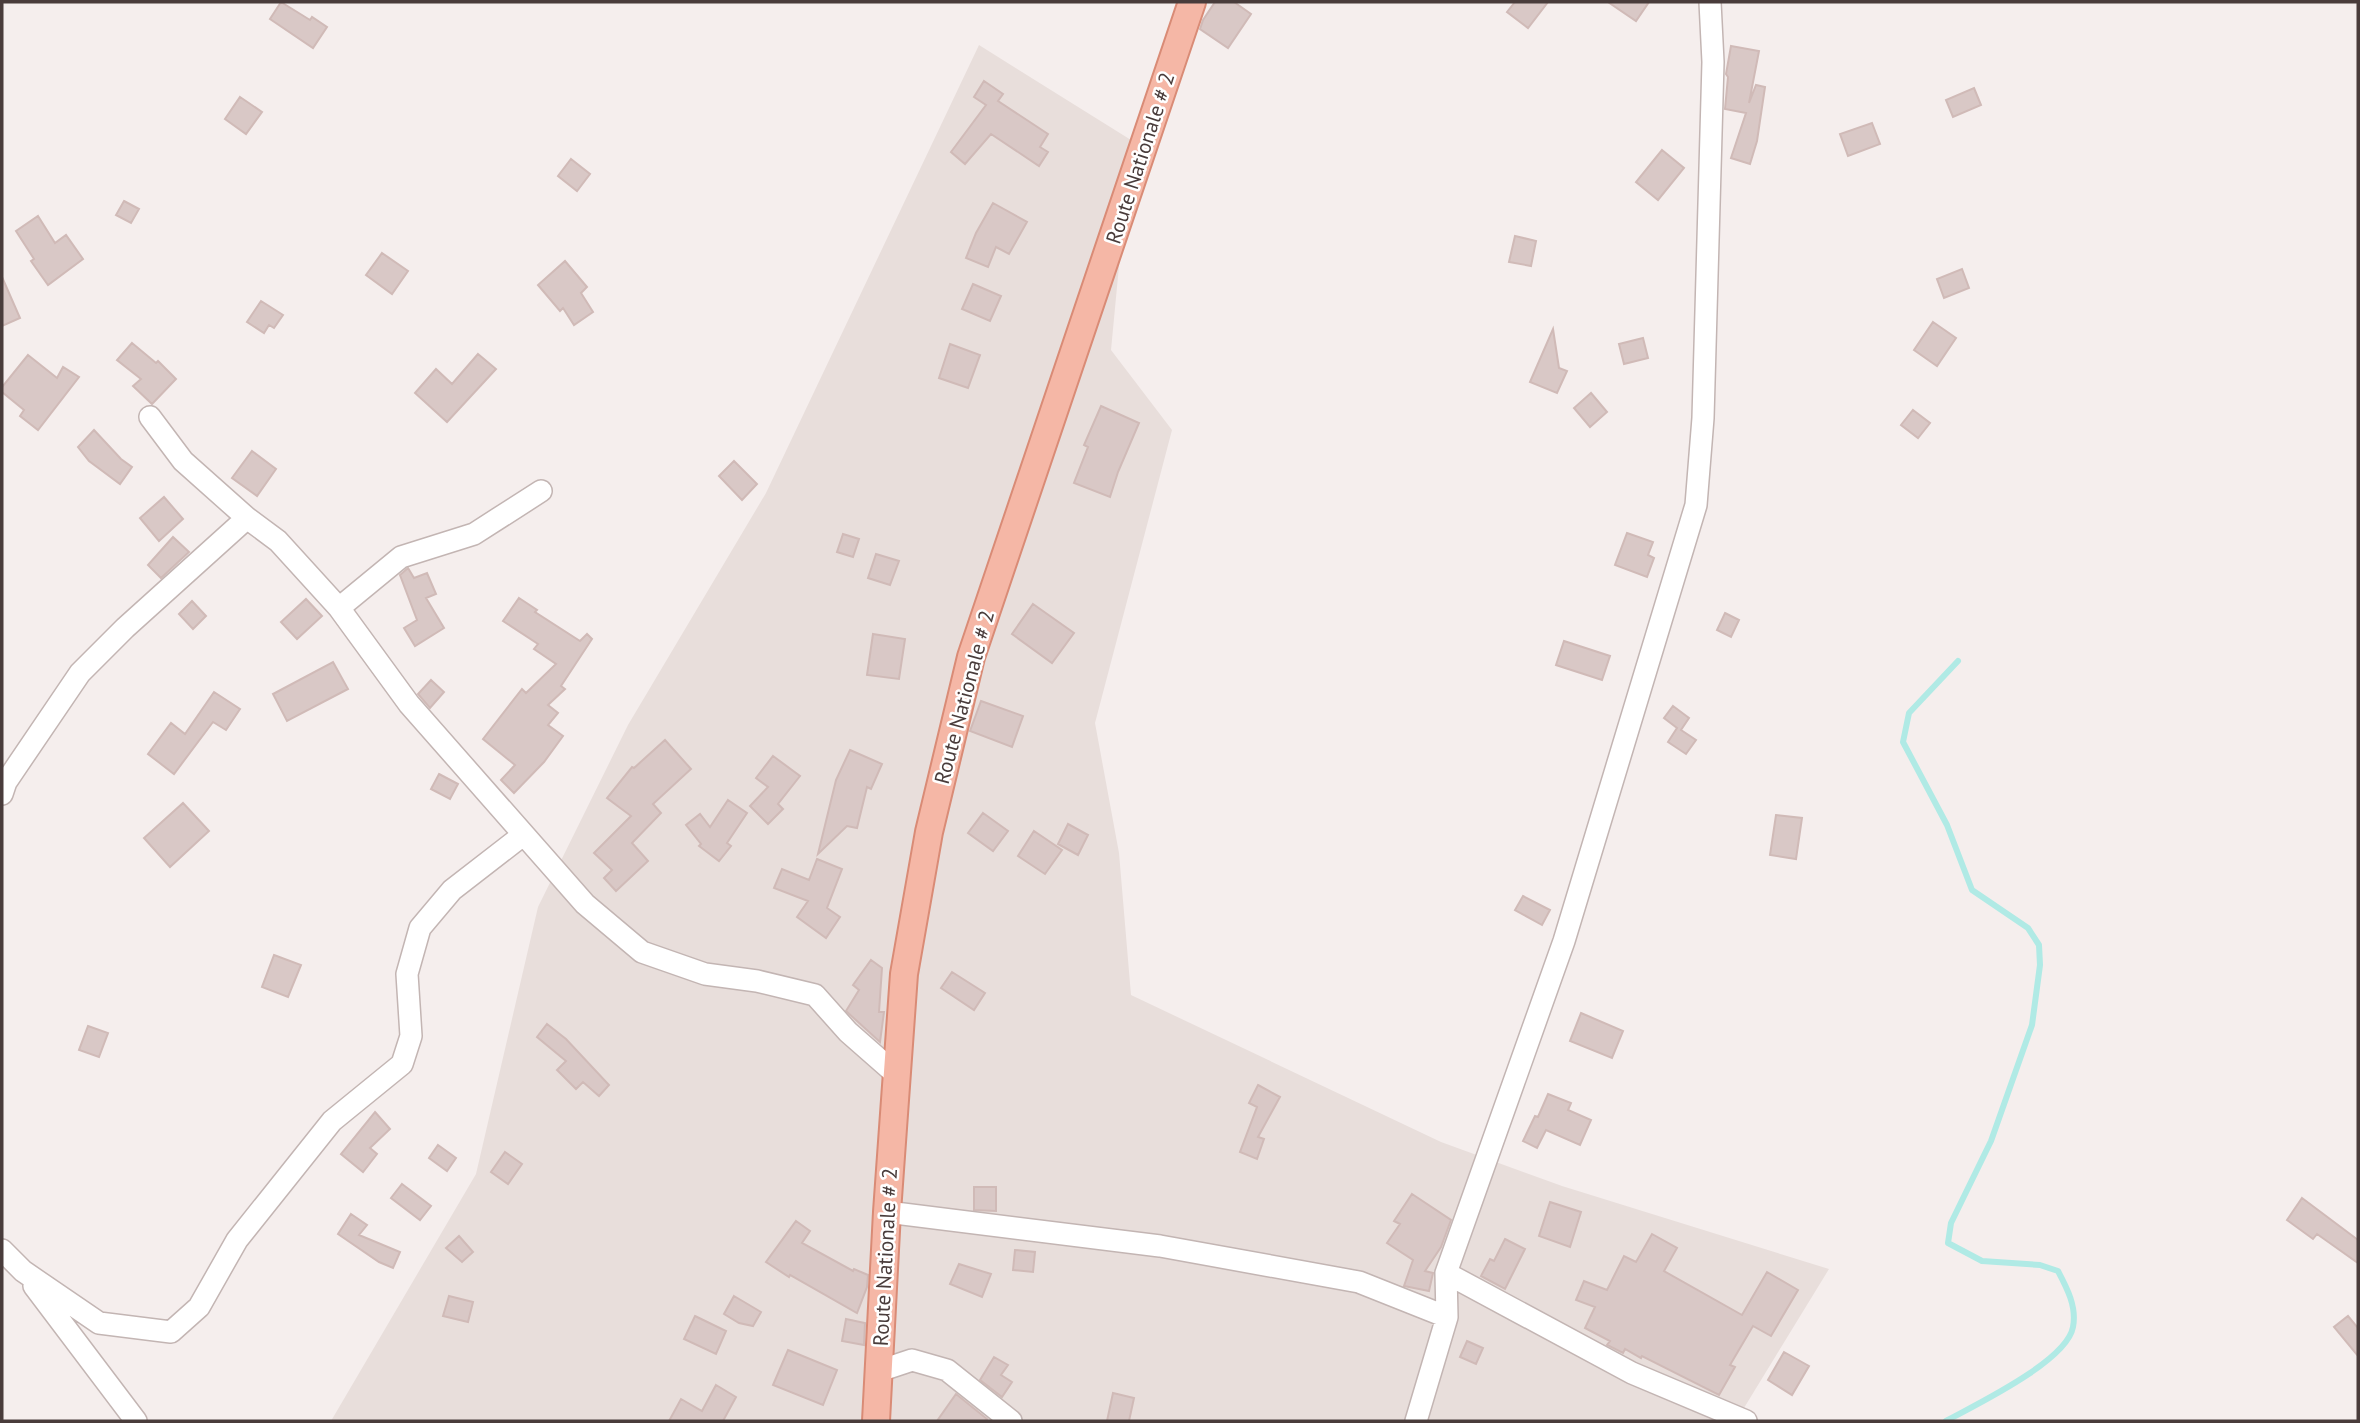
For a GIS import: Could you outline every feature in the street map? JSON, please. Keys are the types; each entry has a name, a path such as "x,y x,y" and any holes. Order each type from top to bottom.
{"main road":[{"name":"Route Nationale # 2","path":"876,1421 904,974 929,832 971,657 1192,2"}],"street":[{"path":"1416,1421 1447,1317 1446,1273 1564,941 1696,505 1703,418 1712,103 1710,2"},
{"path":"150,417 183,461 247,518 278,541 339,608 409,704 585,904 642,952 705,974 757,981 815,995 848,1032 897,1075"},
{"path":"339,608 401,557 474,534 541,491"},
{"path":"2,794 6,782 80,673 135,619 247,518"},
{"path":"23,1271 99,1323 171,1332 199,1307 237,1240 332,1121 402,1064 411,1036 407,974 420,928 453,890 523,835"},
{"path":"887,1212 1160,1246 1359,1282 1447,1317"},
{"path":"2,1250 23,1271 136,1421"},
{"path":"1446,1273 1632,1373 1746,1421"},
{"path":"879,1371 912,1360 947,1370 1011,1421"}],"shaded area":[{"path":"979,45 1131,140 1111,350 1172,430 1095,723 1119,853 1131,995 1441,1142 1562,1186 1829,1269 1736,1421 331,1421 476,1174 538,907 628,725 766,493"}],"building":[{"path":"281,2 327,27 313,48 270,19"},
{"path":"1215,2 1234,2 1251,14 1228,48 1200,29"},
{"path":"1515,2 1548,2 1528,28 1507,12"},
{"path":"1608,2 1649,2 1636,21"},
{"path":"1731,46 1759,51 1749,103 1756,85 1765,87 1757,141 1750,164 1731,158 1746,113 1725,109 1726,74"},
{"path":"984,81 1003,94 998,101 1048,134 1040,147 1048,152 1039,166 991,134 965,164 951,152 986,105 974,97"},
{"path":"1974,88 1981,105 1953,117 1946,100"},
{"path":"240,97 262,112 246,134 225,119"},
{"path":"1872,123 1880,144 1848,156 1840,134"},
{"path":"1662,150 1684,168 1658,200 1636,182"},
{"path":"571,159 590,174 577,191 558,176"},
{"path":"124,201 139,209 131,223 116,215"},
{"path":"993,203 1027,222 1009,254 996,247 988,267 966,258"},
{"path":"38,216 55,243 66,235 83,259 48,285 31,261 34,259 16,231"},
{"path":"1515,236 1536,241 1531,266 1509,262"},
{"path":"382,253 408,271 392,294 366,275"},
{"path":"565,261 587,287 581,293 593,312 574,325 563,308 560,311 538,285"},
{"path":"1962,269 1969,288 1944,298 1937,279"},
{"path":"2,277 20,318 2,326"},
{"path":"973,284 1001,296 990,321 962,309"},
{"path":"261,301 283,315 274,328 269,325 264,333 247,322"},
{"path":"1933,322 1956,338 1937,366 1914,350"},
{"path":"1553,329 1559,368 1567,371 1557,393 1530,382"},
{"path":"1643,338 1648,358 1624,364 1619,344"},
{"path":"132,343 156,363 158,361 176,379 152,404 133,386 141,379 117,360"},
{"path":"950,344 980,355 968,388 939,378"},
{"path":"478,354 496,369 447,422 415,393 436,369 452,384"},
{"path":"28,355 57,378 63,367 79,377 38,430 20,416 24,410 2,392 2,387"},
{"path":"1591,393 1607,412 1590,427 1574,408"},
{"path":"1101,406 1139,423 1110,497 1074,483 1088,447 1084,445"},
{"path":"1913,410 1930,423 1918,438 1901,425"},
{"path":"94,430 132,467 120,484 89,461 78,447"},
{"path":"252,451 276,469 257,496 232,478"},
{"path":"734,461 757,484 742,500 719,476"},
{"path":"164,497 183,519 159,541 140,518"},
{"path":"1627,533 1653,542 1648,555 1654,558 1647,577 1615,565"},
{"path":"843,534 859,539 853,557 837,552"},
{"path":"173,537 189,552 161,578 148,565"},
{"path":"876,554 899,561 890,585 868,578"},
{"path":"408,568 414,578 427,573 436,594 426,598 444,628 415,646 404,628 417,620 400,575"},
{"path":"519,598 537,610 535,612 580,641 587,634 592,639 561,686 565,689 548,705 558,713 548,725 563,736 544,762 514,793 501,780 515,765 483,739 522,689 526,693 556,664 534,649 538,644 503,621"},
{"path":"306,599 322,616 297,639 281,622"},
{"path":"192,601 206,616 193,629 179,614"},
{"path":"1033,604 1074,633 1052,663 1012,634"},
{"path":"1725,613 1739,620 1731,637 1717,630"},
{"path":"873,634 905,639 899,679 867,675"},
{"path":"1564,641 1610,656 1602,680 1556,665"},
{"path":"333,662 348,689 287,721 273,694"},
{"path":"431,680 444,692 430,708 418,694"},
{"path":"214,692 240,709 226,730 213,722 174,774 148,754 171,723 185,734"},
{"path":"981,701 1023,716 1012,747 970,731"},
{"path":"1673,706 1689,718 1681,730 1696,740 1686,754 1668,742 1677,728 1664,718"},
{"path":"665,740 691,769 653,804 661,813 632,843 648,861 616,891 604,878 612,870 594,853 631,816 607,798 632,767"},
{"path":"850,750 882,764 871,789 867,787 857,828 847,826 818,854 836,780"},
{"path":"773,756 800,776 778,804 783,809 768,824 750,806 768,787 756,778"},
{"path":"439,774 458,784 450,799 431,789"},
{"path":"728,800 747,813 727,843 731,846 719,861 699,846 701,844 686,825 700,814 710,827"},
{"path":"183,803 209,831 170,867 144,838"},
{"path":"983,813 1008,831 993,851 968,833"},
{"path":"1776,815 1802,818 1796,859 1770,855"},
{"path":"1068,824 1088,835 1078,855 1058,844"},
{"path":"1034,831 1062,850 1045,874 1018,856"},
{"path":"817,859 842,869 827,908 840,917 826,938 797,917 808,901 774,888 782,869 809,880"},
{"path":"1523,896 1550,910 1542,925 1515,910"},
{"path":"274,955 301,965 288,997 262,987"},
{"path":"871,960 882,968 879,1012 884,1012 880,1042 846,1011 859,990 853,985"},
{"path":"952,972 985,993 974,1010 941,988"},
{"path":"1581,1013 1623,1031 1612,1058 1570,1041"},
{"path":"547,1024 566,1039 609,1085 599,1096 583,1082 576,1089 557,1070 566,1061 537,1037"},
{"path":"88,1026 108,1033 99,1057 79,1050"},
{"path":"1258,1085 1280,1097 1258,1137 1264,1139 1257,1159 1240,1152 1257,1107 1249,1103"},
{"path":"1548,1094 1571,1103 1568,1110 1591,1120 1580,1145 1546,1130 1537,1148 1523,1141"},
{"path":"375,1112 390,1129 370,1148 377,1154 363,1172 341,1154"},
{"path":"438,1145 456,1158 447,1171 429,1158"},
{"path":"505,1152 522,1164 508,1184 491,1172"},
{"path":"402,1184 431,1206 420,1220 391,1198"},
{"path":"974,1187 996,1187 996,1211 974,1210"},
{"path":"1412,1194 1451,1220 1441,1247 1425,1271 1433,1273 1429,1291 1404,1286 1413,1260 1387,1243 1400,1224 1394,1221"},
{"path":"2302,1198 2358,1240 2358,1263 2317,1234 2313,1239 2287,1220"},
{"path":"1550,1202 1581,1212 1570,1247 1539,1236"},
{"path":"351,1214 367,1225 359,1235 400,1252 393,1268 379,1262 338,1234"},
{"path":"796,1221 810,1231 802,1243 853,1271 854,1269 868,1275 867,1287 857,1313 766,1262"},
{"path":"1652,1234 1677,1248 1664,1271 1742,1315 1767,1272 1798,1290 1771,1336 1753,1326 1730,1365 1735,1367 1719,1395 1642,1356 1641,1358 1625,1349 1623,1353 1607,1345 1610,1341 1585,1328 1595,1307 1576,1300 1584,1281 1607,1290 1624,1256 1636,1262"},
{"path":"459,1236 473,1252 462,1262 446,1248"},
{"path":"1505,1239 1525,1249 1505,1289 1481,1276 1490,1259 1494,1261"},
{"path":"1015,1250 1035,1252 1033,1272 1013,1270"},
{"path":"959,1264 991,1274 982,1297 950,1284"},
{"path":"449,1296 473,1302 468,1322 443,1316"},
{"path":"734,1296 761,1312 753,1326 739,1323 724,1314"},
{"path":"695,1316 726,1331 716,1354 684,1339"},
{"path":"2348,1316 2358,1328 2358,1356 2334,1327"},
{"path":"846,1319 865,1323 864,1345 842,1341"},
{"path":"1467,1341 1483,1348 1476,1364 1460,1357"},
{"path":"788,1350 837,1370 823,1405 773,1385"},
{"path":"1784,1352 1809,1366 1792,1395 1768,1380"},
{"path":"994,1357 1008,1365 1001,1375 1012,1382 1002,1397 980,1380"},
{"path":"716,1385 736,1397 723,1421 669,1421 681,1399 702,1411"},
{"path":"1113,1393 1134,1398 1129,1421 1107,1421"},
{"path":"956,1394 987,1419 937,1421"}],"waterway":[{"path":"1946,1421 1998,1393 2055,1354 2067,1340 2074,1320 2070,1298 2058,1271 2040,1265 1982,1261 1948,1243 1951,1223 1991,1141 2032,1025 2040,965 2039,945 2028,928 1972,890 1947,825 1903,742 1909,713 1958,661"}]}
